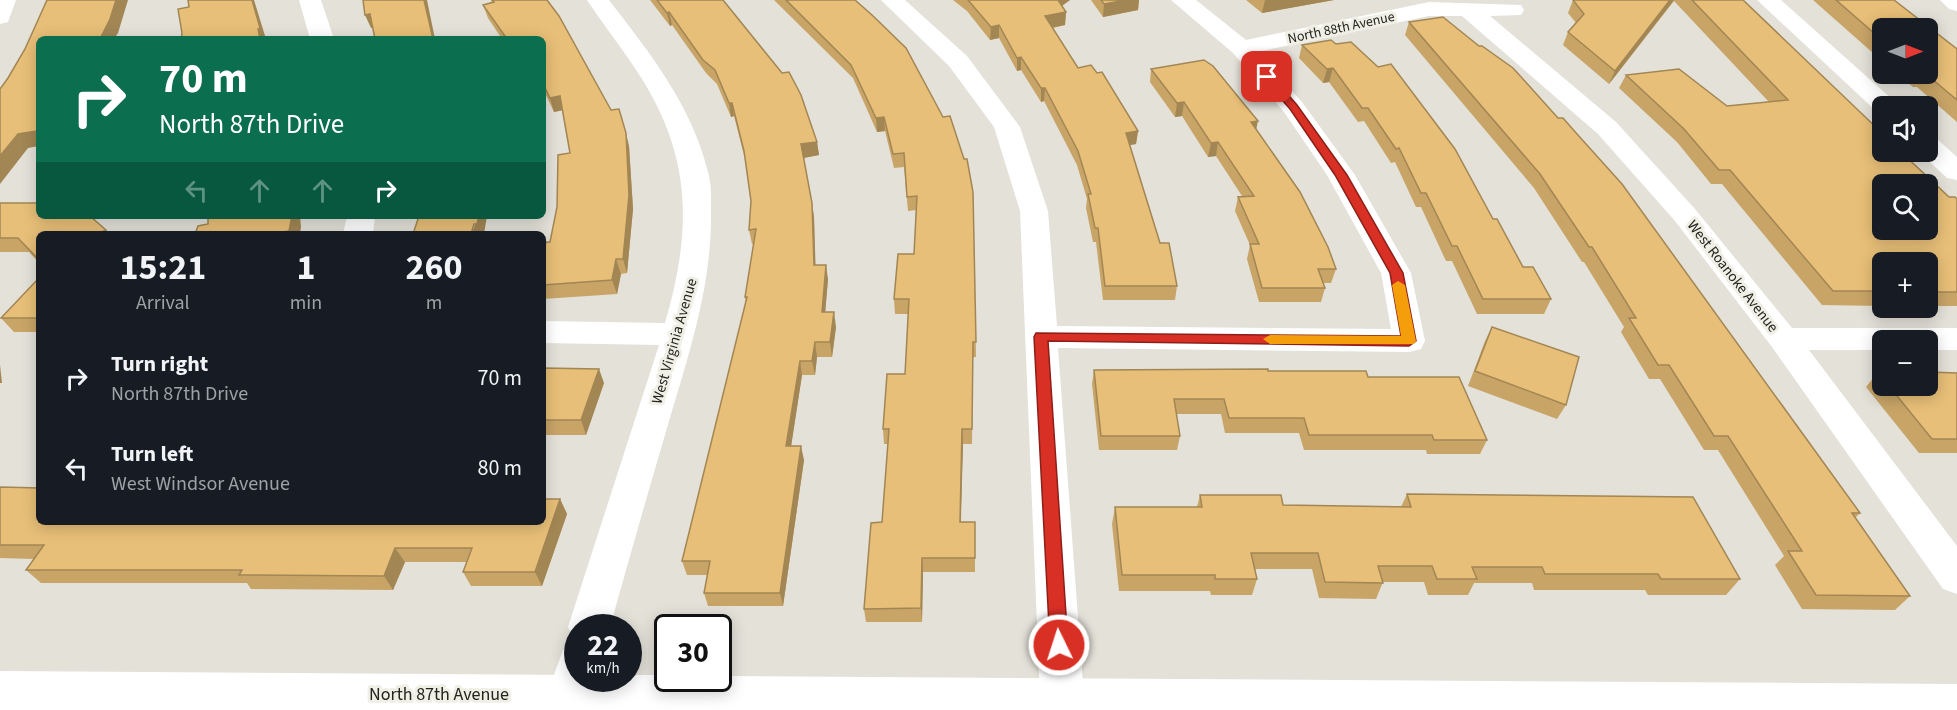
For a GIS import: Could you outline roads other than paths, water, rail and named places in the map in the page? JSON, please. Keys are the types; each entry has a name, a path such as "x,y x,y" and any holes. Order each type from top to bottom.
{"street":[{"path":"0,17 5,0"},
{"path":"310,0 321,36"},
{"name":"West Virginia Avenue","path":"593,614 678,334 693,276 698,228 696,176 673,108 598,0"},
{"path":"892,0 958,61 1007,127 1034,212 1062,698"},
{"path":"1041,337 1409,341 1396,273 1341,175 1293,107 1241,48 1182,0"},
{"path":"1768,0 1874,96"},
{"path":"1951,0 1957,4"},
{"name":"North 88th Avenue","path":"1241,48 1429,9 1513,10"},
{"name":"West Roanoke Avenue","path":"1470,11 1607,128 1685,215 1783,339 1957,577"},
{"path":"546,332 678,334"},
{"path":"1783,339 1957,339"},
{"name":"North 87th Avenue","path":"0,691 564,689"},
{"name":"North 87th Avenue","path":"642,690 1062,698 1957,704"}]}
